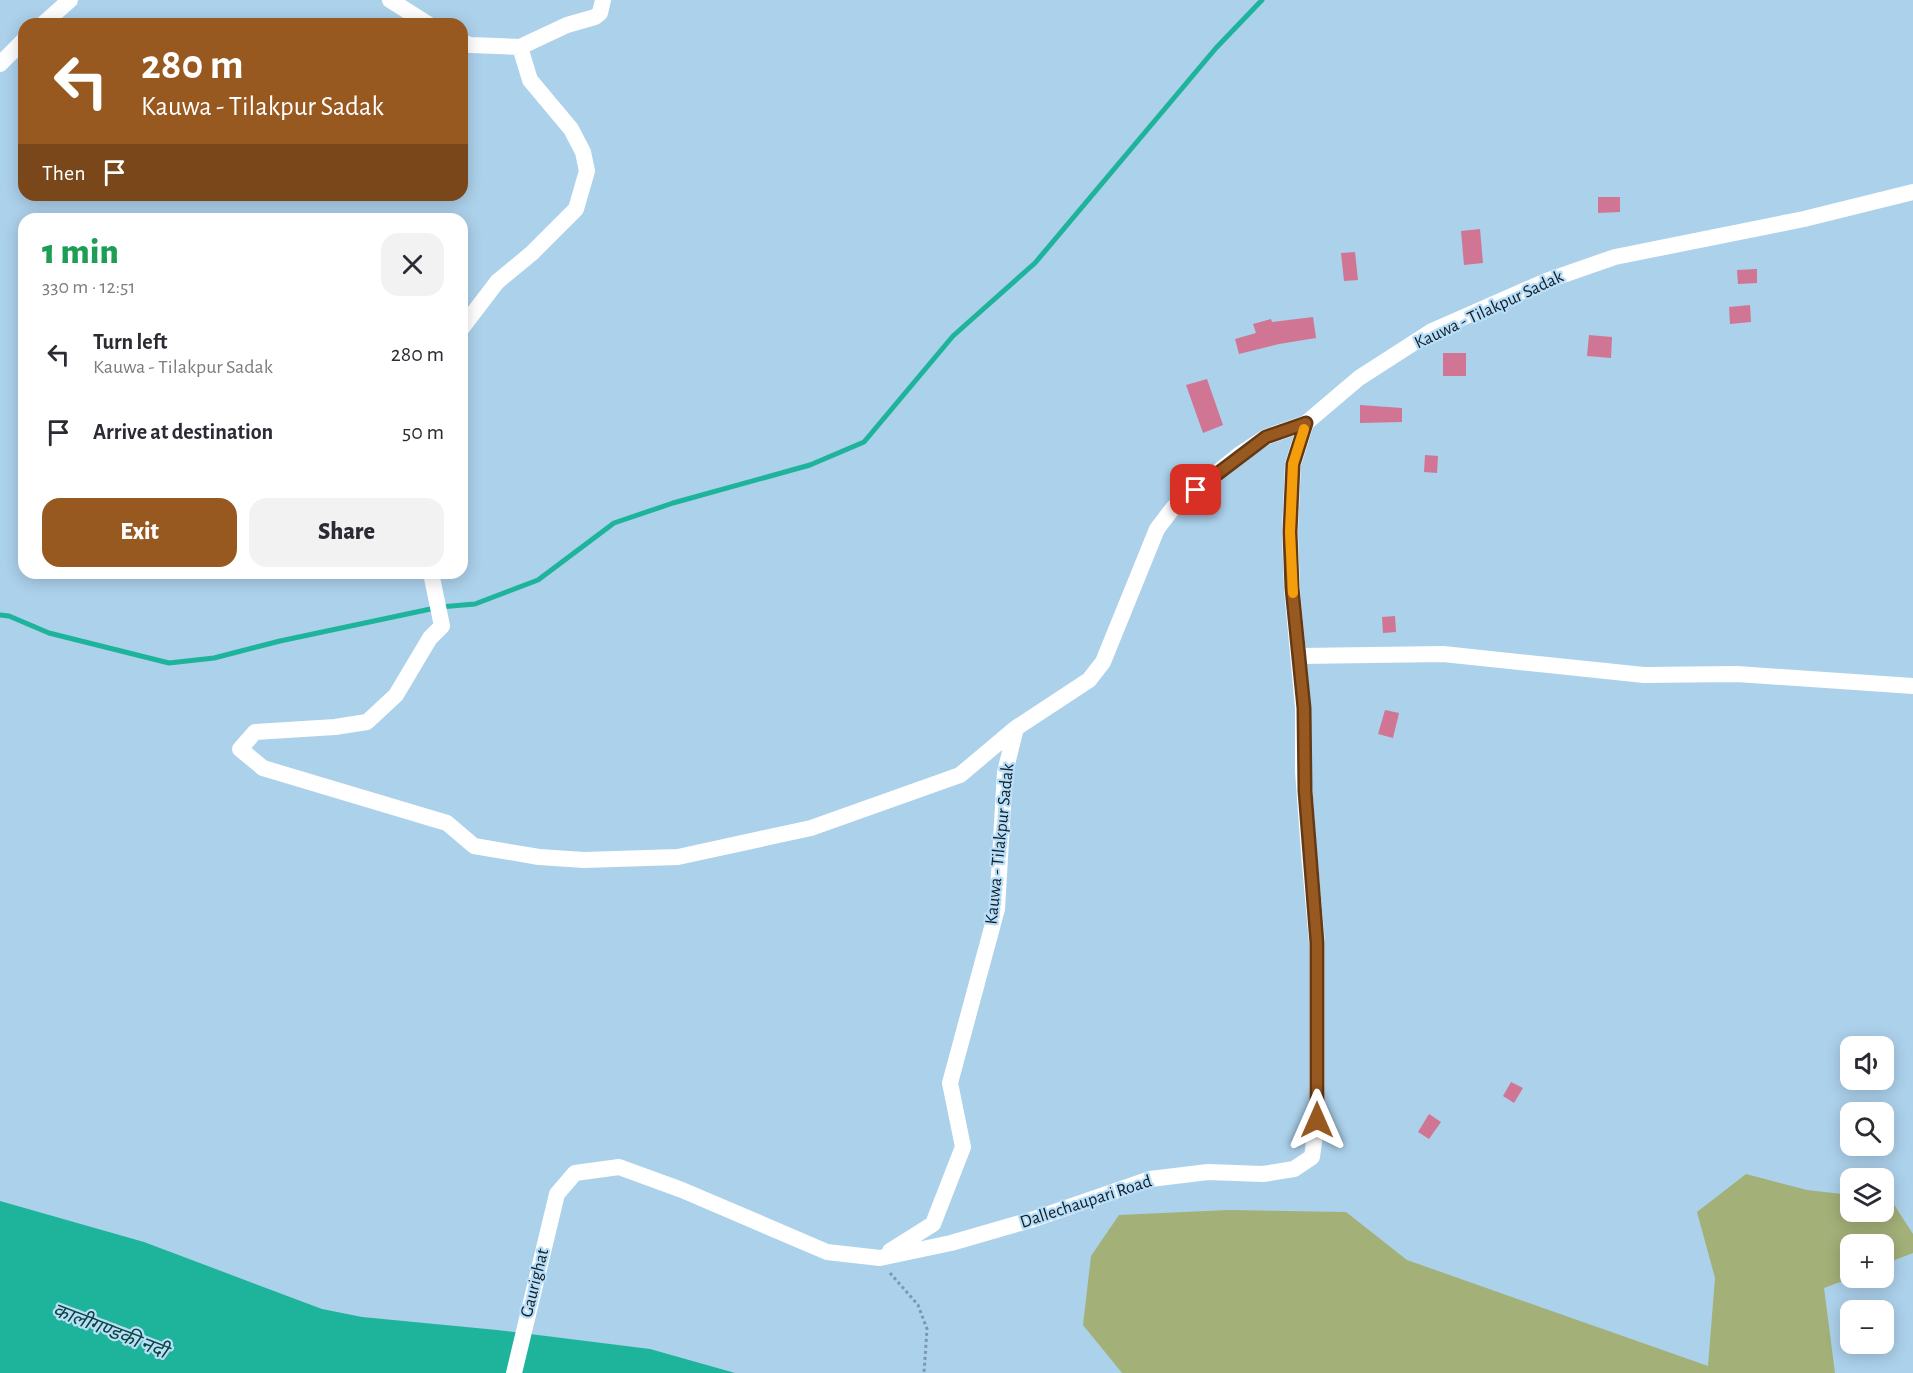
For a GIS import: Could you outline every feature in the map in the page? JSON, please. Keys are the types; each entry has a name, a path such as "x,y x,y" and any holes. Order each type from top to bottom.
{"street":[{"path":"50,18 70,0"},
{"path":"390,0 418,18"},
{"path":"468,44 520,47 567,25 595,17 600,13 603,0"},
{"path":"0,64 18,46"},
{"path":"468,320 497,282 532,253 576,209 587,171 583,152 571,129 530,80 520,47"},
{"name":"Kauwa - Tilakpur Sadak","path":"879,1258 933,1224 963,1147 950,1083 997,909 1005,772 1016,728 1055,705 1089,680 1103,662 1157,529 1173,508 1266,437 1306,423 1359,378 1432,332 1546,280 1615,257 1804,219 1913,192"},
{"name":"Dallechaupari Road","path":"879,1258 951,1243 1034,1219 1150,1179 1208,1172 1263,1174 1294,1168 1312,1157 1317,1120 1317,943 1304,771 1304,708 1290,532 1293,464 1306,423"},
{"path":"432,579 442,626 430,638 396,695 367,722 335,727 255,732 240,749 263,768 447,823 474,846 539,857 585,860 678,857 811,828 960,775 1016,728"},
{"path":"1299,656 1443,654 1644,675 1737,675 1913,686"},
{"name":"Gaurighat","path":"514,1373 557,1194 575,1173 619,1167 682,1190 827,1252 879,1258"}],"path":[{"path":"879,1258 918,1305 927,1329 924,1373"}],"shaded area":[{"path":"1746,1174 1807,1190 1840,1194 1840,1222 1894,1222 1894,1205 1913,1234 1913,1253 1894,1260 1894,1234 1840,1234 1840,1282 1824,1288 1835,1373 1122,1373 1083,1325 1091,1256 1119,1215 1228,1210 1346,1212 1407,1260 1708,1366 1715,1278 1697,1212"}],"water":[{"name":"कालीगण्डकी नदी","path":"0,1201 144,1242 322,1309 362,1317 497,1330 650,1349 735,1373 0,1373"}],"building":[{"path":"1598,197 1620,197 1620,212 1598,213"},
{"path":"1480,229 1483,263 1464,265 1461,231"},
{"path":"1355,252 1358,280 1344,281 1341,253"},
{"path":"1757,269 1757,283 1738,284 1737,270"},
{"path":"1750,305 1751,322 1730,324 1729,307"},
{"path":"1313,317 1316,338 1239,354 1235,339 1256,333 1253,324 1271,319 1272,322"},
{"path":"1589,335 1612,337 1611,358 1587,356"},
{"path":"1443,353 1466,353 1466,376 1443,376"},
{"path":"1207,379 1223,425 1203,433 1186,385"},
{"path":"1360,405 1402,408 1402,422 1360,423"},
{"path":"1425,455 1438,456 1437,473 1424,472"},
{"path":"1395,616 1396,632 1383,633 1382,617"},
{"path":"1385,710 1399,713 1393,738 1378,734"},
{"path":"1511,1082 1523,1088 1514,1103 1503,1096"},
{"path":"1429,1114 1441,1122 1429,1139 1418,1132"}],"waterway":[{"path":"0,615 9,616 49,633 169,663 214,658 280,641 440,607 475,604 538,580 614,523 673,503 810,465 864,442 953,336 1035,263 1216,48 1262,0"}],"slow traffic":[{"path":"1293,593 1290,532 1293,464 1304,429"}],"route":[{"path":"1196,490 1240,454 1266,437 1306,423 1293,464 1290,532 1292,588 1304,708 1305,791 1317,943 1317,1120"}]}
